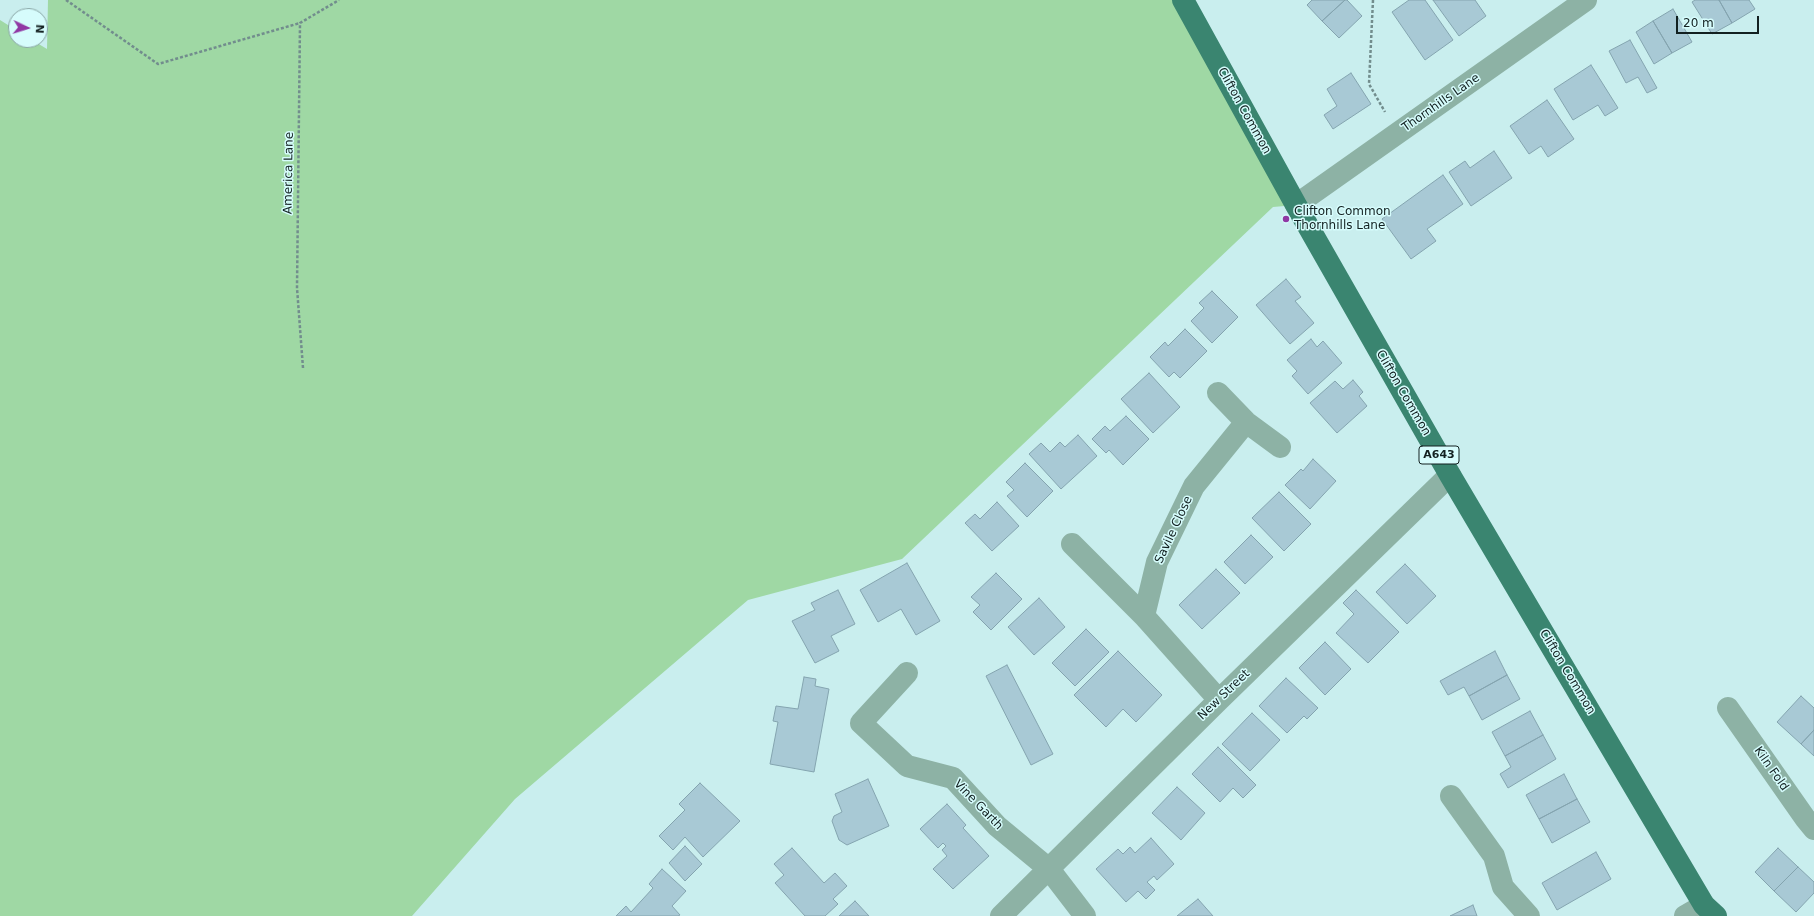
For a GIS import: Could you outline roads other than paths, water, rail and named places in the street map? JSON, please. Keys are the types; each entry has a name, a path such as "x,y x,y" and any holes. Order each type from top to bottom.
{"main road":[{"name":"Clifton Common","path":"1183,0 1296,205 1450,475 1710,911"}],"street":[{"name":"Thornhills Lane","path":"1296,205 1586,0"},
{"path":"1218,393 1246,422 1280,447"},
{"name":"Savile Close","path":"1144,616 1157,562 1194,486 1246,422"},
{"name":"New Street","path":"1000,916 1450,475"},
{"path":"1072,544 1144,616 1219,700"},
{"name":"Vine Garth","path":"907,673 861,723 907,766 953,778 997,826 1049,869"},
{"name":"Kiln Fold","path":"1728,708 1804,818 1814,829"},
{"path":"1451,796 1494,856 1503,887 1529,916"},
{"path":"1049,869 1085,916"},
{"path":"1685,916 1710,911"}],"place":[{"name":"Clifton Common Thornhills Lane","path":"1286,219"}]}
